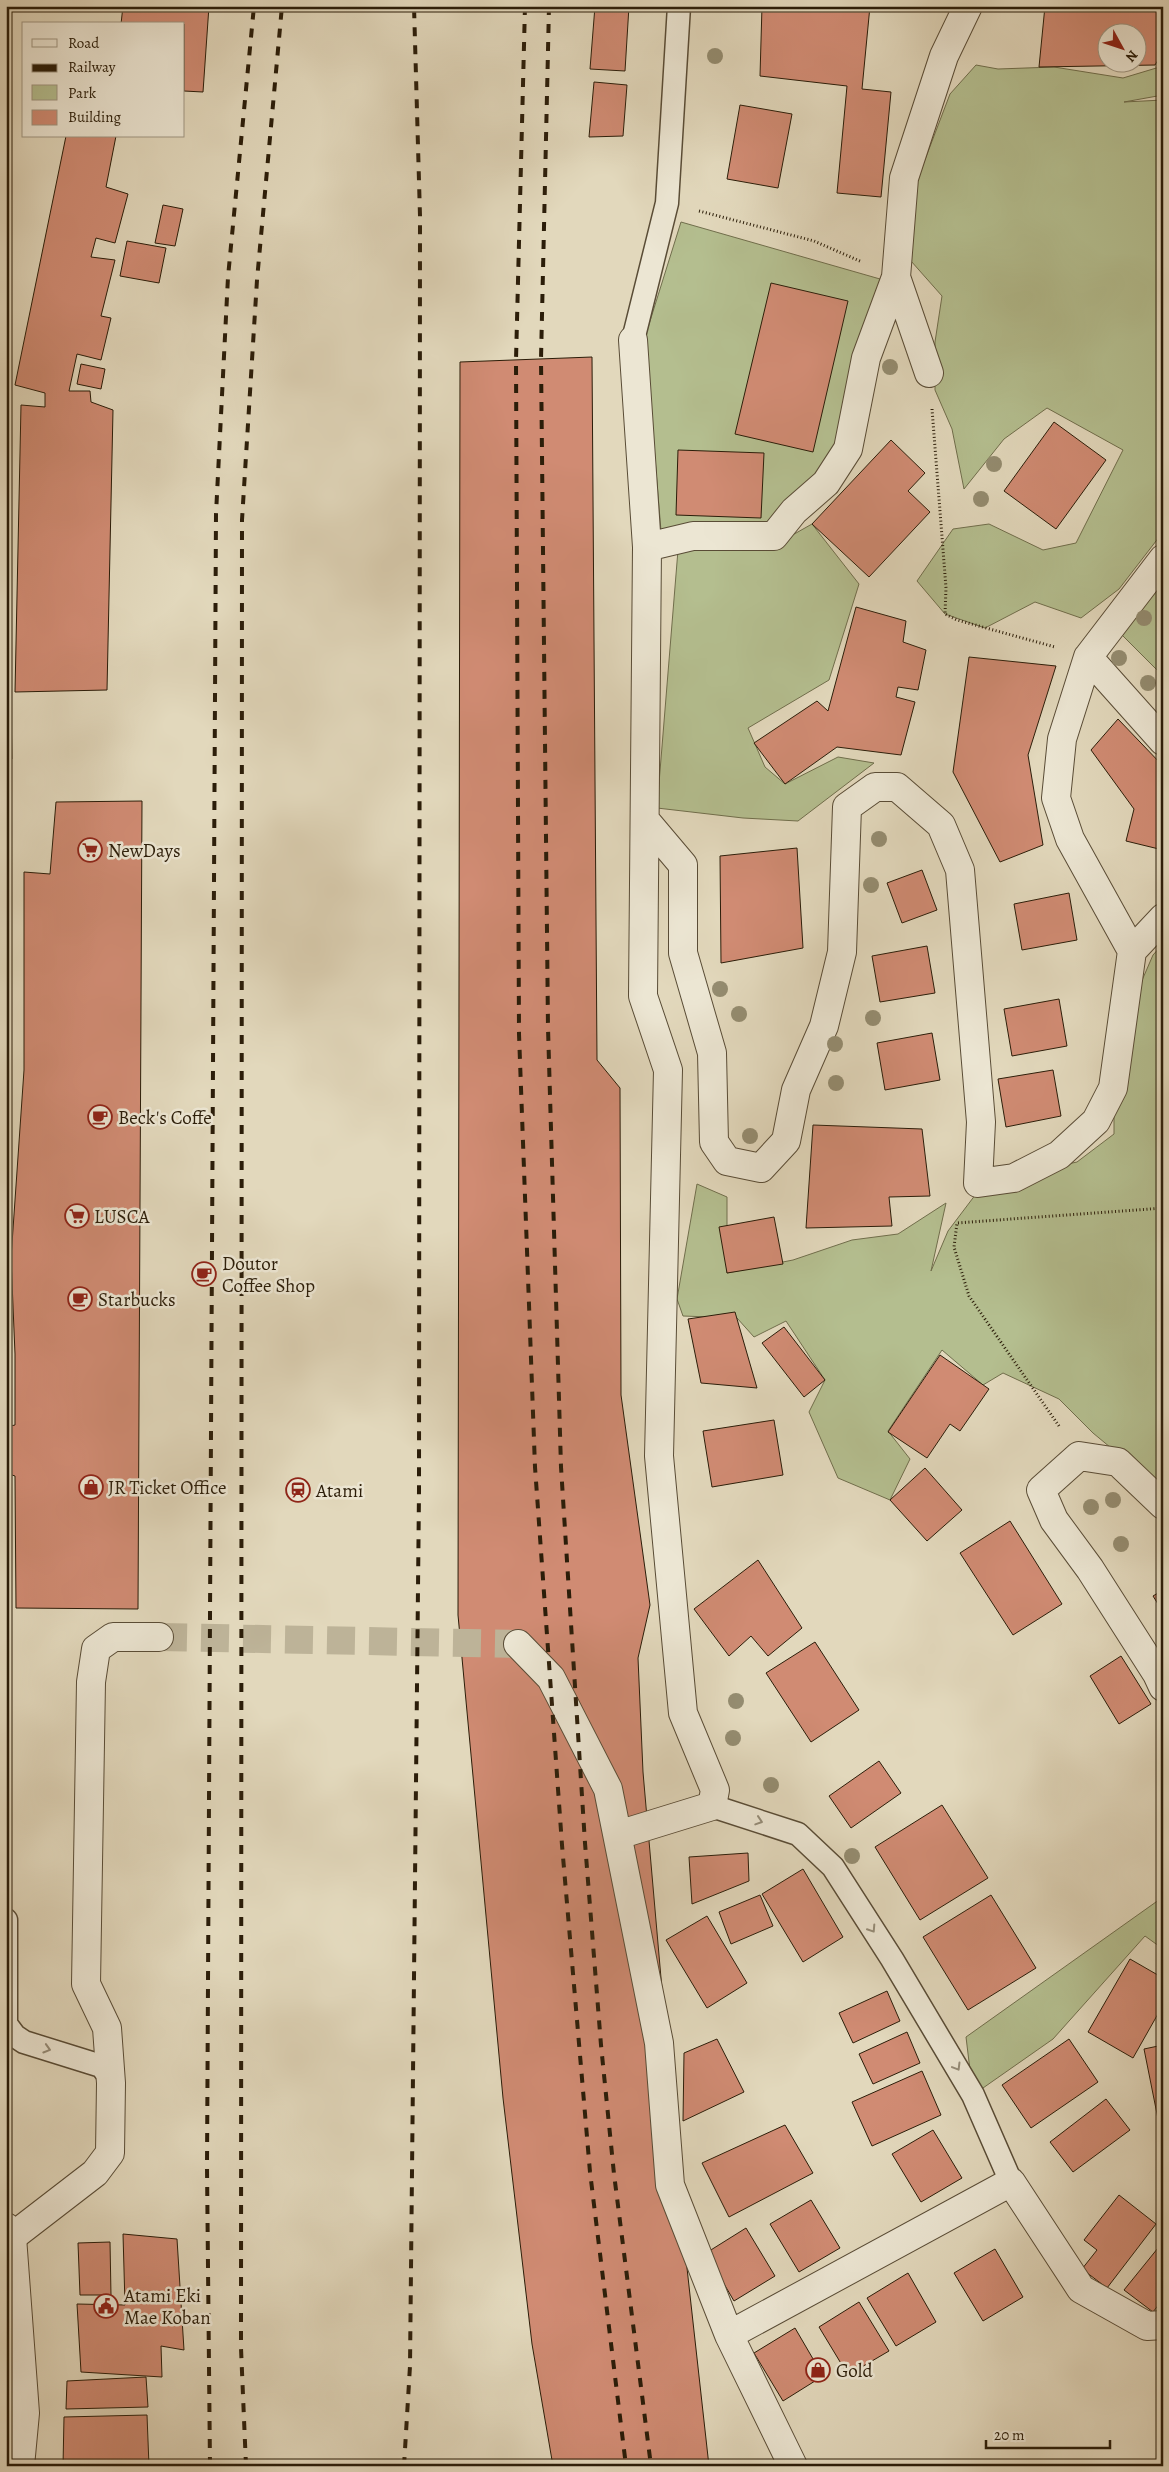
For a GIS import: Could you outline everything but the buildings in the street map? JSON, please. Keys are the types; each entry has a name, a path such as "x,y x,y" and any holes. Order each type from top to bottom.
{"street":[{"path":"647,547 693,536 774,536 794,511 826,483 848,449 866,358 896,277 904,178 944,56 968,6"},
{"path":"896,277 929,373"},
{"path":"618,1835 712,1806 715,1790 683,1713 659,1456 668,1070 643,996 647,547 633,340"},
{"path":"1132,951 1070,839 1056,798 1062,739 1088,656 1163,559"},
{"path":"1088,656 1163,741"},
{"path":"645,820 683,864 683,953 712,1052 714,1142 726,1161 761,1168 786,1141 796,1090 824,1026 842,952 847,806 875,787 897,786 941,825 960,870 981,1122 978,1183 1014,1178 1059,1154 1096,1121 1113,1088 1132,951 1163,918"},
{"path":"1163,1505 1118,1462 1079,1456 1041,1490 1054,1520 1090,1569 1163,1687"},
{"path":"20,2466 25,2413 9,2232 95,2173 110,2153 111,2083 107,2028 86,1984 91,1682 96,1649 113,1637 159,1637"},
{"path":"518,1644 551,1678 608,1789 659,2043 670,2185 729,2335 793,2466"},
{"path":"729,2335 1011,2182 1081,2290 1147,2326 1163,2325"}],"lane":[{"path":"633,340 667,203 679,6"},
{"path":"712,1806 798,1834 833,1868 892,1959 973,2095 1011,2182"},
{"path":"6,1920 6,2026 24,2042 101,2066 109,2076 111,2083"}],"path":[{"path":"667,203 814,241 896,277"},
{"path":"929,373 946,588 945,614 957,620 1088,656"},
{"path":"1079,1456 969,1296 954,1247 957,1223 1163,1208"}],"green space":[{"path":"976,65 998,69 1054,67 1123,78 1163,66 1163,95 1124,102 1163,100 1163,532 1119,589 1081,618 1035,602 985,628 945,614 917,581 953,529 989,524 1043,550 1076,543 1123,450 1047,408 1004,439 964,489 952,429 935,390 935,342 942,296 911,261 913,191 950,94"},
{"path":"681,222 887,281 848,449 774,536 662,543 645,337"},
{"path":"812,524 859,584 829,680 748,728 765,767 785,784 838,757 874,763 798,821 743,818 657,808 678,550 773,546"},
{"path":"1163,571 1163,676 1118,631"},
{"path":"1163,944 1163,1491 1093,1433 1059,1399 1003,1373 983,1385 942,1350 888,1431 910,1459 890,1500 838,1478 809,1412 825,1380 786,1321 754,1337 737,1318 683,1316 677,1299 697,1184 727,1197 727,1273 793,1260 852,1240 898,1234 946,1203 931,1271 948,1231 985,1182 1077,1162 1114,1134 1114,1112 1140,985 1153,955"},
{"path":"1163,1897 1163,1949 1145,1936 1053,2039 973,2095 966,2037"}],"tunnel":[{"path":"159,1637 518,1644"}],"railway":[{"path":"210,2466 207,2167 216,514 228,277 254,6"},
{"path":"246,2466 241,2348 242,520 257,280 282,6"},
{"path":"404,2466 410,2366 419,1491 420,216 414,6"},
{"path":"525,6 516,360 519,1034 535,1467 562,1845 590,2172 626,2466"},
{"path":"549,6 541,359 548,1028 561,1467 585,1843 601,2045 614,2174 651,2466"}],"place":[{"name":"NewDays","path":"90,850"},
{"name":"Beck's Coffe","path":"100,1117"},
{"name":"LUSCA","path":"77,1216"},
{"name":"Doutor Coffee Shop","path":"204,1274"},
{"name":"Starbucks","path":"80,1299"},
{"name":"JR Ticket Office","path":"91,1487"},
{"name":"Atami","path":"298,1490"},
{"name":"Atami Eki Mae Koban","path":"106,2306"},
{"name":"Gold","path":"818,2370"}]}
